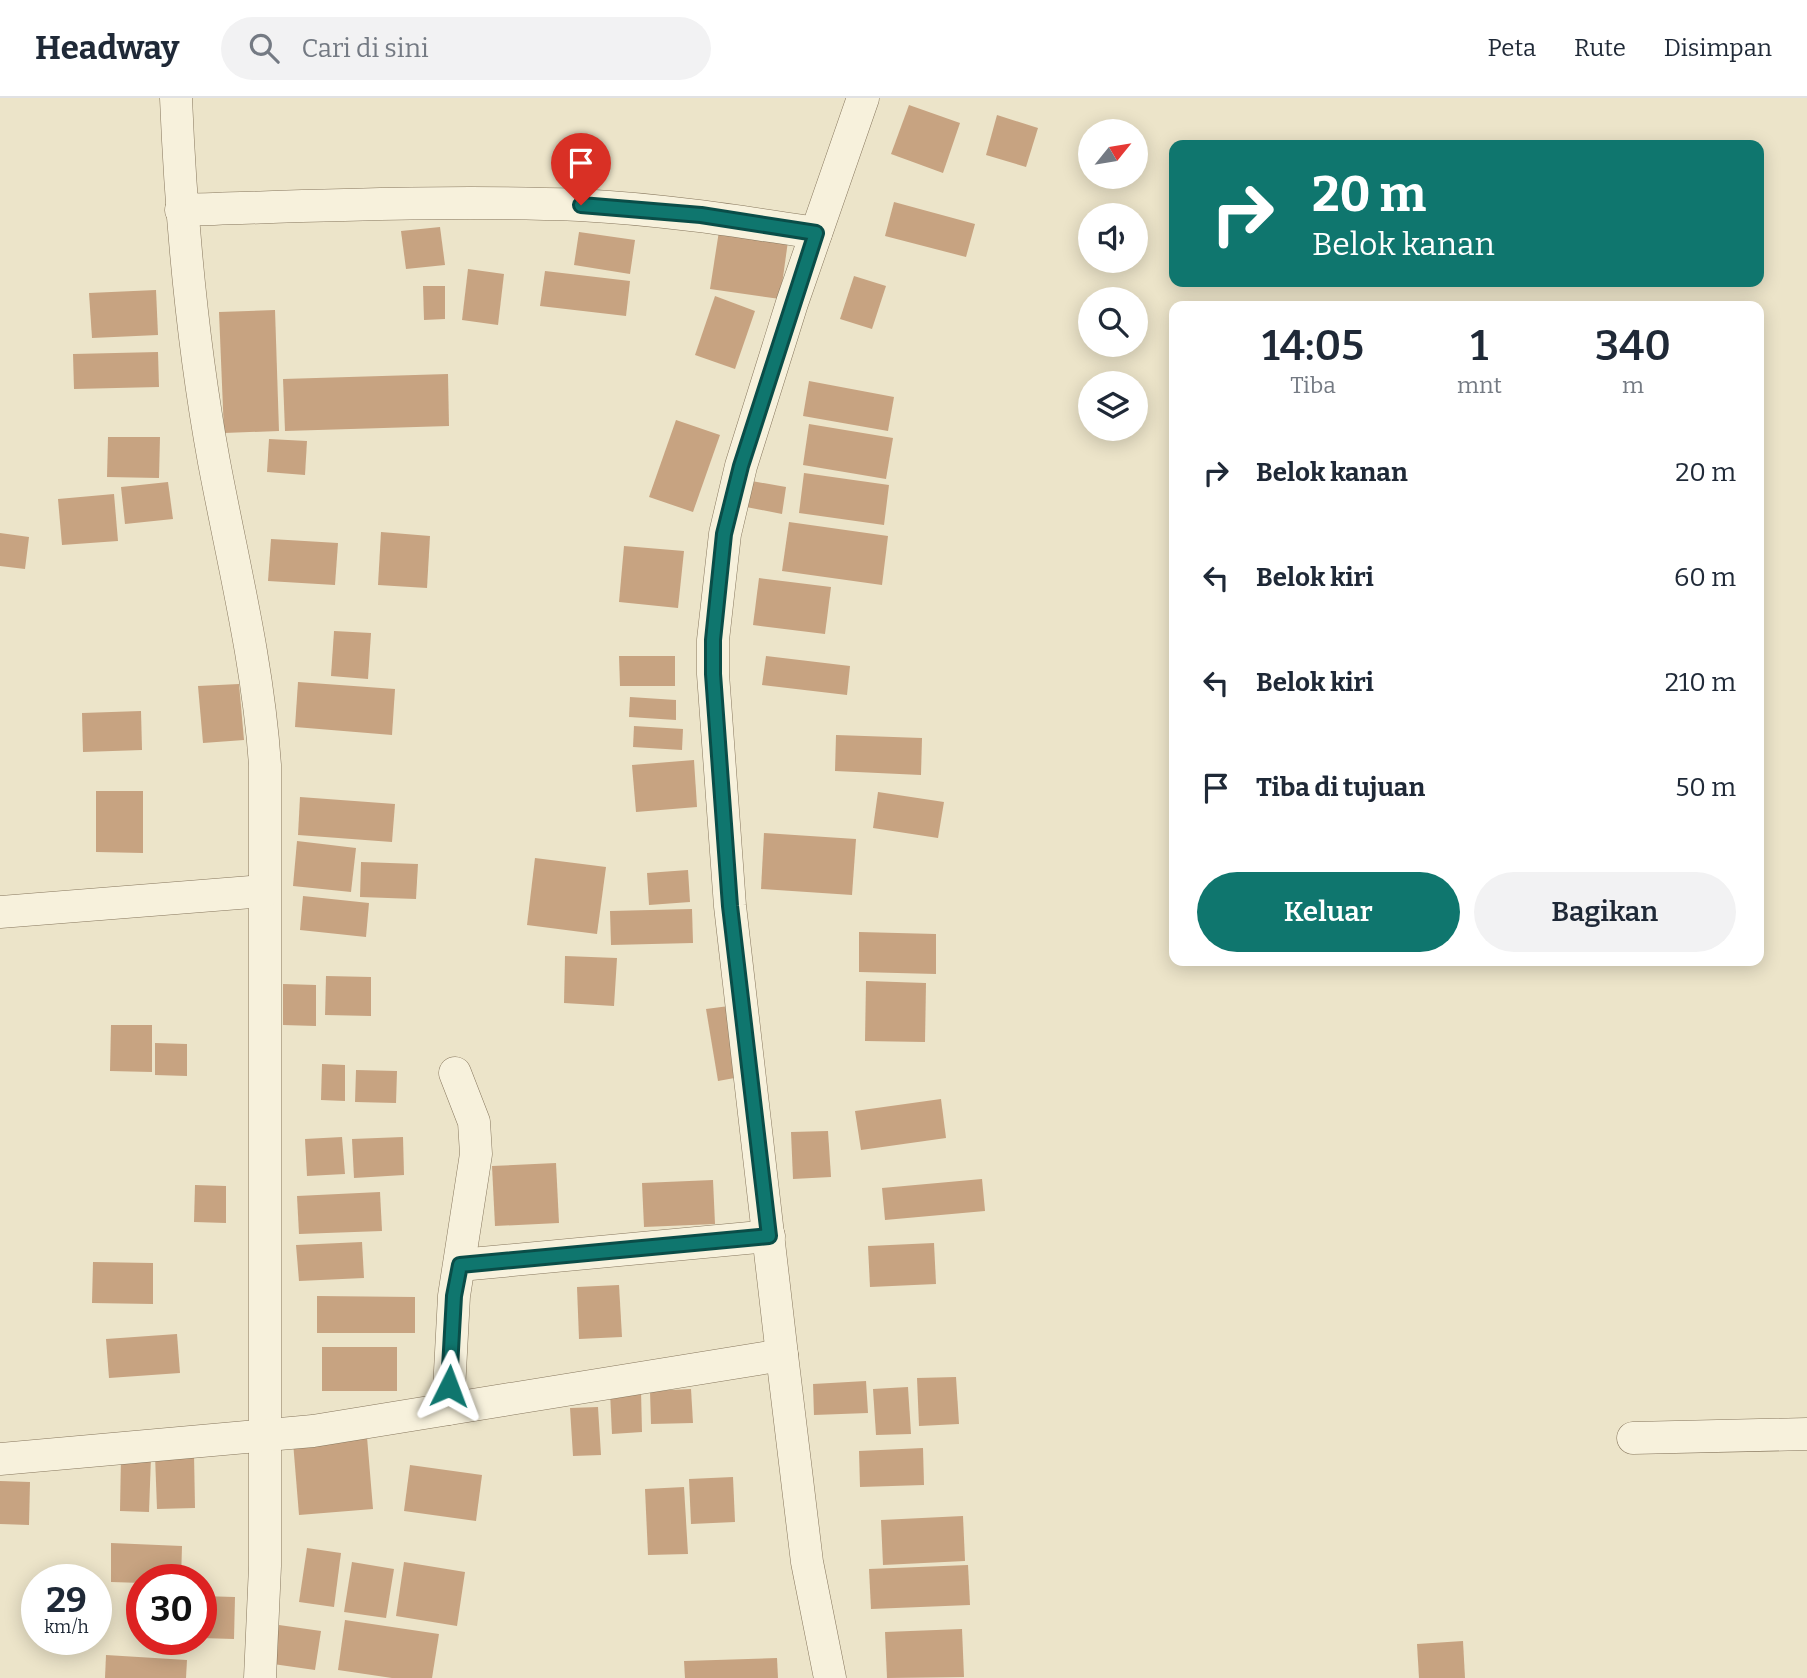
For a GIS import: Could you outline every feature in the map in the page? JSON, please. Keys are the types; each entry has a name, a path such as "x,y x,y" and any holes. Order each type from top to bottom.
{"street":[{"path":"176,98 181,210 213,459 261,706 265,765 265,1566 260,1678"},
{"path":"830,1678 807,1562 730,906 713,688 713,640 724,534 741,466 816,233 863,98"},
{"path":"181,210 439,203 581,205 701,215 816,233"},
{"path":"0,912 264,891"},
{"path":"448,1409 454,1296 475,1154 474,1122 455,1073"},
{"path":"460,1265 769,1236"},
{"path":"0,1459 313,1431 782,1355"},
{"path":"1633,1438 1807,1434"}],"building":[{"path":"909,105 960,123 943,173 891,154"},
{"path":"997,115 1038,128 1026,167 986,155"},
{"path":"894,202 975,224 966,257 885,236"},
{"path":"440,227 445,265 406,269 401,231"},
{"path":"719,231 788,241 780,299 710,289"},
{"path":"579,232 635,240 630,274 574,265"},
{"path":"468,269 504,274 498,325 462,320"},
{"path":"545,271 630,281 626,316 540,306"},
{"path":"854,276 886,286 872,329 840,319"},
{"path":"423,286 445,286 445,319 424,320"},
{"path":"156,290 158,335 92,338 89,293"},
{"path":"715,296 755,311 735,369 695,355"},
{"path":"275,310 279,431 224,433 219,312"},
{"path":"158,352 159,387 74,389 73,354"},
{"path":"448,374 449,426 285,431 283,379"},
{"path":"809,381 894,397 888,431 803,416"},
{"path":"676,420 720,435 693,512 649,497"},
{"path":"809,424 893,438 886,479 803,465"},
{"path":"108,437 160,437 159,478 107,477"},
{"path":"269,439 307,441 305,475 267,472"},
{"path":"804,473 889,485 884,525 799,513"},
{"path":"746,480 786,487 782,514 741,506"},
{"path":"168,482 173,519 125,524 121,487"},
{"path":"114,494 118,541 62,545 58,499"},
{"path":"789,522 888,536 882,585 782,571"},
{"path":"381,532 430,536 427,588 378,585"},
{"path":"0,533 29,537 25,569 0,566"},
{"path":"271,539 338,543 335,585 268,581"},
{"path":"624,546 684,551 678,608 619,602"},
{"path":"759,578 831,587 825,634 753,625"},
{"path":"334,631 371,633 368,679 331,676"},
{"path":"619,656 675,656 675,686 620,686"},
{"path":"766,656 850,666 847,695 762,685"},
{"path":"298,682 395,689 392,735 295,727"},
{"path":"239,684 244,740 203,743 198,686"},
{"path":"630,697 676,700 676,720 629,717"},
{"path":"141,711 142,750 83,752 82,713"},
{"path":"634,726 683,729 682,750 633,747"},
{"path":"836,735 922,738 921,775 835,771"},
{"path":"694,760 697,807 636,812 632,765"},
{"path":"96,791 143,791 143,853 96,852"},
{"path":"878,792 944,802 938,838 873,828"},
{"path":"300,797 395,804 392,842 298,835"},
{"path":"764,833 856,839 852,895 761,889"},
{"path":"297,841 356,848 351,892 293,886"},
{"path":"535,858 606,867 597,934 527,925"},
{"path":"361,862 418,864 416,899 360,897"},
{"path":"688,870 690,902 649,905 647,873"},
{"path":"303,896 369,903 366,937 300,930"},
{"path":"692,909 693,943 611,945 610,911"},
{"path":"859,932 936,934 936,974 859,972"},
{"path":"565,956 617,958 614,1006 564,1003"},
{"path":"326,976 371,977 371,1016 325,1015"},
{"path":"866,981 926,983 925,1042 865,1041"},
{"path":"283,984 316,985 316,1026 283,1025"},
{"path":"729,1006 740,1077 718,1081 706,1009"},
{"path":"111,1025 152,1025 152,1072 110,1071"},
{"path":"155,1043 187,1044 187,1076 155,1075"},
{"path":"322,1064 345,1065 345,1101 321,1100"},
{"path":"356,1070 397,1071 396,1103 355,1102"},
{"path":"941,1099 946,1138 861,1150 855,1111"},
{"path":"828,1131 831,1177 793,1179 791,1132"},
{"path":"342,1137 345,1174 307,1176 305,1139"},
{"path":"403,1137 404,1175 354,1178 352,1139"},
{"path":"556,1163 559,1223 495,1226 492,1166"},
{"path":"982,1179 985,1211 885,1220 882,1188"},
{"path":"713,1180 715,1224 644,1227 642,1183"},
{"path":"195,1185 226,1186 226,1223 194,1222"},
{"path":"380,1192 382,1231 299,1234 297,1196"},
{"path":"362,1242 364,1278 299,1281 296,1245"},
{"path":"934,1243 936,1284 870,1287 868,1246"},
{"path":"93,1262 153,1263 153,1304 92,1303"},
{"path":"619,1285 622,1337 579,1339 577,1287"},
{"path":"317,1296 415,1297 415,1333 317,1333"},
{"path":"177,1334 180,1373 109,1378 106,1339"},
{"path":"322,1347 397,1347 397,1391 322,1391"},
{"path":"956,1377 959,1424 919,1426 917,1378"},
{"path":"866,1381 868,1413 814,1415 813,1384"},
{"path":"908,1387 911,1434 876,1435 873,1389"},
{"path":"691,1389 693,1423 651,1424 650,1391"},
{"path":"641,1391 642,1432 612,1434 610,1392"},
{"path":"598,1407 601,1455 573,1456 570,1408"},
{"path":"367,1437 373,1509 299,1515 293,1442"},
{"path":"923,1448 924,1485 860,1487 859,1451"},
{"path":"194,1454 195,1508 157,1509 155,1455"},
{"path":"121,1457 151,1457 149,1512 120,1511"},
{"path":"410,1465 482,1475 476,1521 404,1511"},
{"path":"733,1477 735,1522 691,1524 689,1479"},
{"path":"0,1481 30,1482 29,1525 0,1524"},
{"path":"684,1487 688,1554 648,1555 645,1489"},
{"path":"963,1516 965,1561 883,1565 881,1520"},
{"path":"111,1543 182,1546 181,1564 126,1564 126,1582 112,1582"},
{"path":"307,1548 341,1553 334,1607 299,1602"},
{"path":"352,1562 394,1569 386,1618 344,1612"},
{"path":"404,1562 465,1572 457,1626 396,1616"},
{"path":"968,1565 970,1605 871,1609 869,1569"},
{"path":"217,1596 235,1597 234,1639 217,1638"},
{"path":"345,1620 439,1634 432,1678 392,1678 338,1670"},
{"path":"279,1625 321,1631 315,1670 273,1664"},
{"path":"962,1629 964,1677 887,1678 885,1632"},
{"path":"1463,1641 1465,1678 1419,1678 1417,1644"},
{"path":"106,1655 187,1660 186,1678 105,1678"},
{"path":"777,1658 778,1678 685,1678 684,1661"}],"route":[{"path":"449,1386 454,1296 460,1265 769,1236 730,906 713,674 713,640 724,534 741,466 816,233 701,215 581,205"}]}
